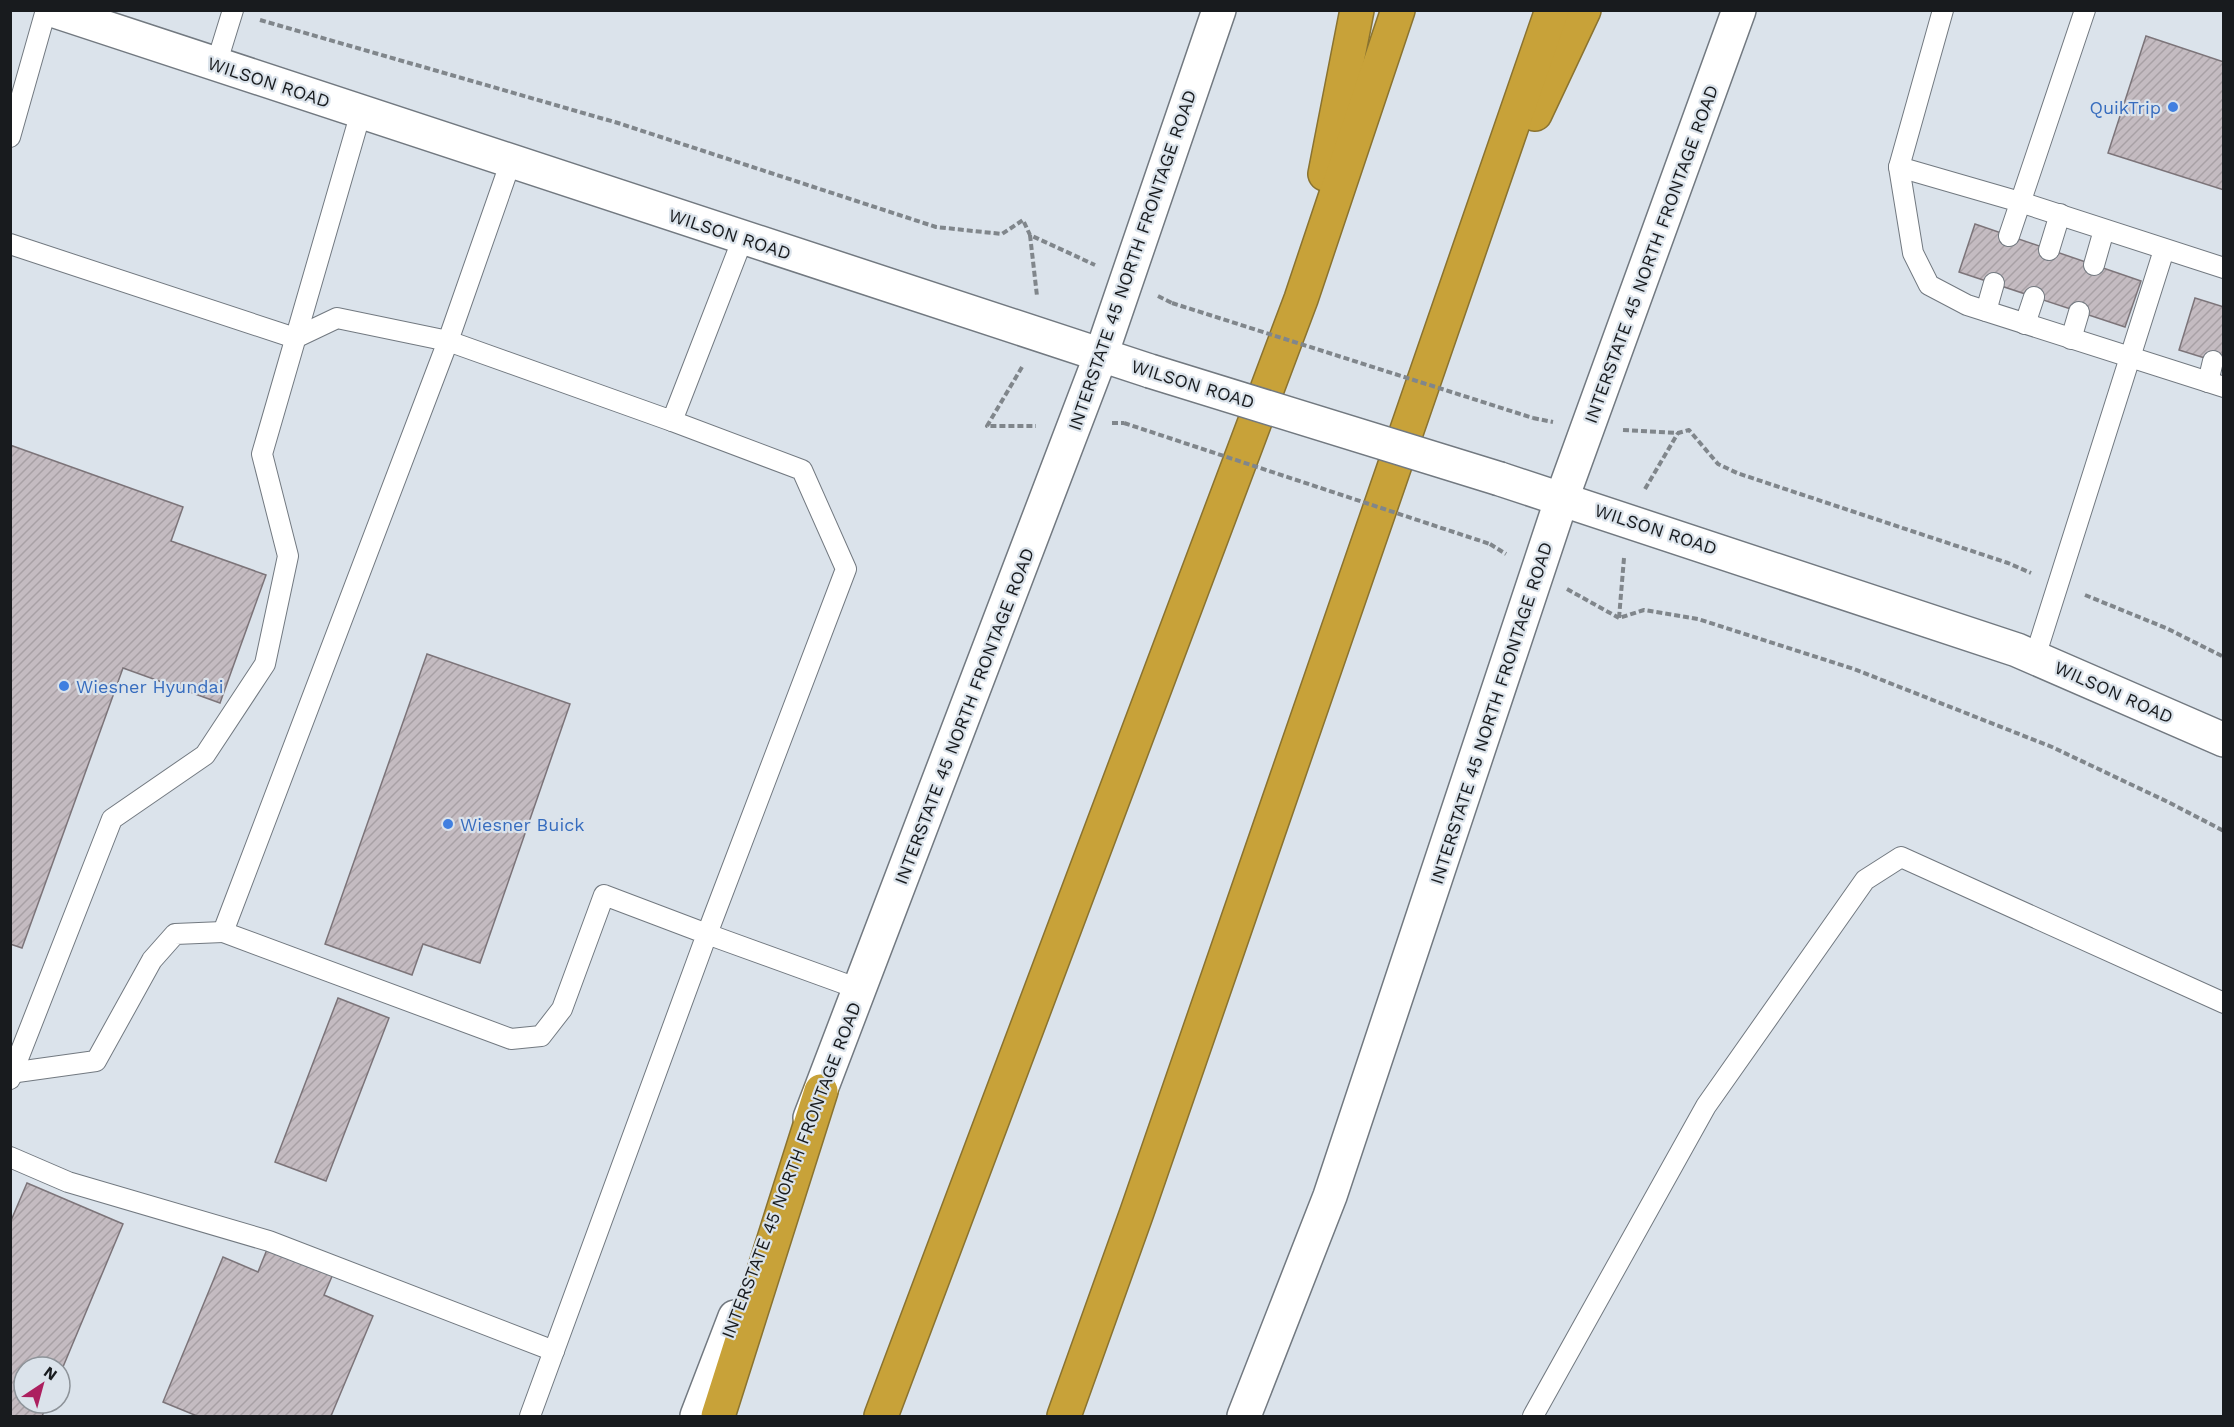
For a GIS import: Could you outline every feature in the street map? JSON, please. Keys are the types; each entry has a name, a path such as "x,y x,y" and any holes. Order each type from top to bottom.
{"highway":[{"path":"1301,299 1357,10"},
{"path":"880,1416 1301,299 1398,10"},
{"path":"1064,1416 1137,1212 1552,10"},
{"path":"1461,270 1584,10"},
{"path":"718,1416 821,1090"}],"main road":[{"name":"INTERSTATE 45 NORTH FRONTAGE ROAD","path":"697,1416 1101,355 1219,10"},
{"name":"INTERSTATE 45 NORTH FRONTAGE ROAD","path":"1244,1416 1330,1196 1562,498 1739,10"},
{"name":"WILSON ROAD","path":"63,12 216,65 1150,371 1562,498 2017,650 2223,740"}],"lane":[{"path":"1943,10 1899,167 1913,253 1929,285 1966,305 2216,384 2213,361"},
{"path":"2009,236 2085,10"},
{"path":"216,65 232,11"},
{"path":"10,138 63,12"},
{"path":"11,1075 112,819 205,755 265,664 288,556 262,454 361,112"},
{"path":"223,932 448,341 511,161"},
{"path":"1899,167 2020,201 2223,268"},
{"path":"2049,250 2060,214"},
{"path":"2094,265 2104,230"},
{"path":"672,421 743,238"},
{"path":"10,244 295,338 337,318 448,341 802,470 846,569 707,934 530,1416"},
{"path":"2035,657 2164,250"},
{"path":"1986,311 1994,283"},
{"path":"2025,324 2034,297"},
{"path":"2071,339 2079,312"},
{"path":"1533,1416 1706,1106 1865,880 1901,857 2223,1003"},
{"path":"11,1075 96,1060 152,960 175,934 223,932 511,1039 541,1036 562,1010 603,895 860,988"},
{"path":"10,1157 69,1182 269,1241 554,1351"}],"path":[{"path":"232,11 618,123 936,227 1002,234 1023,220 1030,235 1172,303 1533,418"},
{"path":"1124,423 1490,544"},
{"path":"2223,657 2166,628 2008,563 1737,473 1718,464 1689,430 1678,433 1627,519 1619,618 1644,610 1698,619 1854,669 2052,747 2223,831"}],"building":[{"name":"QuikTrip","path":"2146,36 2224,62 2224,190 2108,153"},
{"path":"1975,224 2141,281 2125,327 1959,272"},
{"path":"2195,298 2224,307 2224,364 2179,350"},
{"name":"Wiesner Hyundai","path":"10,445 183,507 171,541 266,575 220,703 123,668 22,948 10,944"},
{"name":"Wiesner Buick","path":"427,654 570,704 480,963 423,944 412,975 325,944"},
{"path":"338,998 389,1018 326,1181 275,1162"},
{"path":"27,1183 123,1224 68,1355 12,1355 12,1415 42,1416 10,1416 10,1223"},
{"path":"268,1247 333,1274 324,1295 373,1316 331,1416 197,1416 163,1402 223,1257 258,1272"}],"place":[{"name":"QuikTrip","path":"2173,107"},
{"name":"Wiesner Hyundai","path":"64,686"},
{"name":"Wiesner Buick","path":"448,824"}]}
